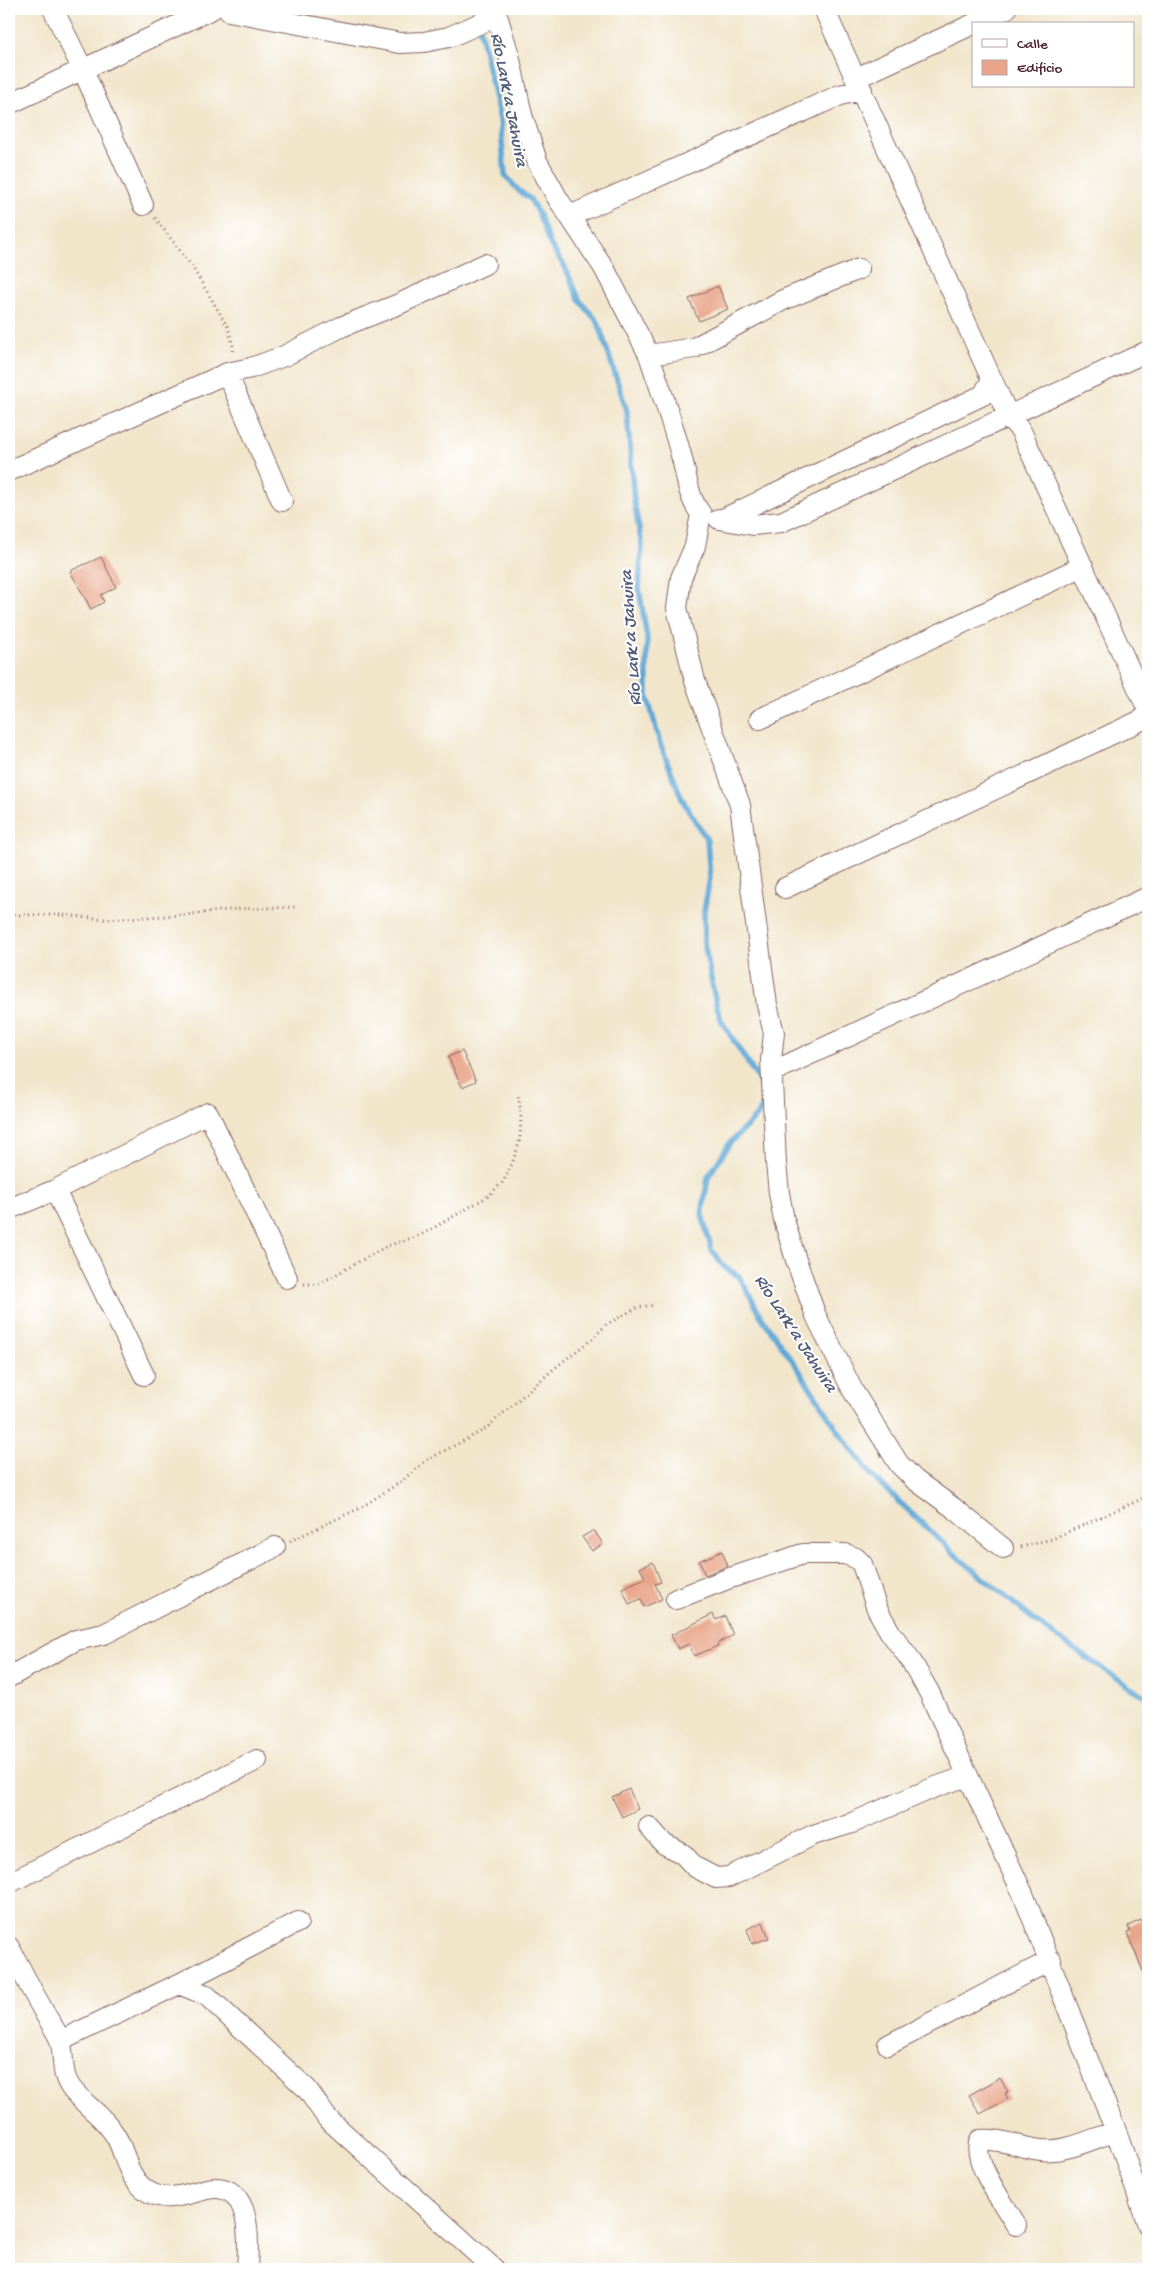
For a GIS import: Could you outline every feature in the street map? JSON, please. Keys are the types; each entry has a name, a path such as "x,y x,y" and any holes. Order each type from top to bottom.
{"street":[{"path":"52,9 83,70 143,205"},
{"path":"9,104 212,9"},
{"path":"228,9 229,11 400,42 424,42 449,37 493,14 510,55 522,115 537,161 604,268 649,354 682,456 689,492 694,505 701,514 753,525 781,522 1148,351"},
{"path":"824,9 992,380 1009,416 1021,431 1148,710"},
{"path":"981,22 1006,9"},
{"path":"570,216 840,95 972,26"},
{"path":"9,471 227,373 251,368 284,356 340,327 399,304 485,264"},
{"path":"649,354 694,348 783,300 859,269"},
{"path":"227,373 282,501"},
{"path":"723,520 983,395 992,380"},
{"path":"701,514 695,546 681,578 677,608 695,681 740,805 767,1005 774,1033 772,1072 775,1155 779,1193 796,1260 816,1316 853,1391 899,1464 915,1480 955,1509 1002,1548"},
{"path":"760,719 1082,566"},
{"path":"785,888 1148,717"},
{"path":"772,1072 1148,897"},
{"path":"9,1209 55,1190 208,1113 287,1278"},
{"path":"55,1190 144,1375"},
{"path":"9,1677 76,1640 104,1634 275,1546"},
{"path":"676,1599 730,1578 803,1554 834,1553 856,1558 862,1564 878,1609 890,1632 910,1659 929,1692 1023,1894 1051,1960 1116,2131 1148,2225"},
{"path":"9,1883 256,1760"},
{"path":"649,1827 664,1844 684,1854 695,1867 716,1878 729,1877 813,1835 852,1823 933,1788 967,1776"},
{"path":"60,2041 179,1984 298,1922"},
{"path":"9,1947 60,2041 62,2065 70,2087 114,2132 127,2168 141,2187 153,2196 168,2198 175,2198 209,2188 222,2188 236,2197 246,2212 249,2241 247,2269"},
{"path":"888,2045 1051,1960"},
{"path":"179,1984 206,1995 307,2089 327,2118 494,2269"},
{"path":"1016,2225 1001,2198 991,2186 979,2156 977,2146 980,2140 992,2139 1043,2150 1068,2147 1116,2131"}],"path":[{"path":"143,205 192,265 228,327 233,346 227,373"},
{"path":"9,915 62,915 104,919 184,915 238,909 297,908"},
{"path":"287,1278 300,1284 318,1284 387,1246 421,1234 487,1198 503,1182 512,1164 520,1140 521,1113 518,1094"},
{"path":"275,1546 314,1531 360,1508 399,1483 427,1460 484,1430 556,1367 592,1339 607,1324 638,1307 654,1305"},
{"path":"1002,1548 1025,1547 1052,1538 1148,1496"}],"building":[{"path":"718,286 728,309 699,321 689,299"},
{"path":"101,557 116,587 101,595 104,602 91,609 70,571"},
{"path":"462,1051 476,1081 462,1087 448,1057"},
{"path":"594,1530 603,1544 592,1551 582,1537"},
{"path":"722,1551 728,1566 705,1575 699,1561"},
{"path":"653,1562 661,1582 655,1584 662,1599 644,1607 641,1599 629,1604 622,1588 645,1578 640,1568"},
{"path":"713,1614 716,1620 725,1616 733,1635 717,1644 718,1646 694,1656 689,1644 678,1649 671,1635"},
{"path":"629,1789 638,1809 622,1817 612,1797"},
{"path":"1141,1920 1144,1927 1148,1924 1148,1983 1127,1933 1130,1932 1128,1926"},
{"path":"763,1922 769,1938 752,1944 747,1929"},
{"path":"1000,2078 1008,2092 1005,2093 1008,2099 980,2114 969,2095"}],"waterway":[{"name":"Río Lark’a Jahuira","path":"475,9 500,120 505,175 518,190 530,199 539,215 550,244 565,267 580,301 598,322 627,411 634,502 642,545 639,588 647,638 647,695 660,743 682,799 707,840 710,878 704,911 704,942 716,1004 722,1022 760,1082 764,1104 757,1116 730,1143 708,1177 702,1215 712,1251 725,1268 739,1276 762,1318 797,1367 839,1432 873,1477 960,1559 1045,1629 1132,1689 1148,1697"}]}
